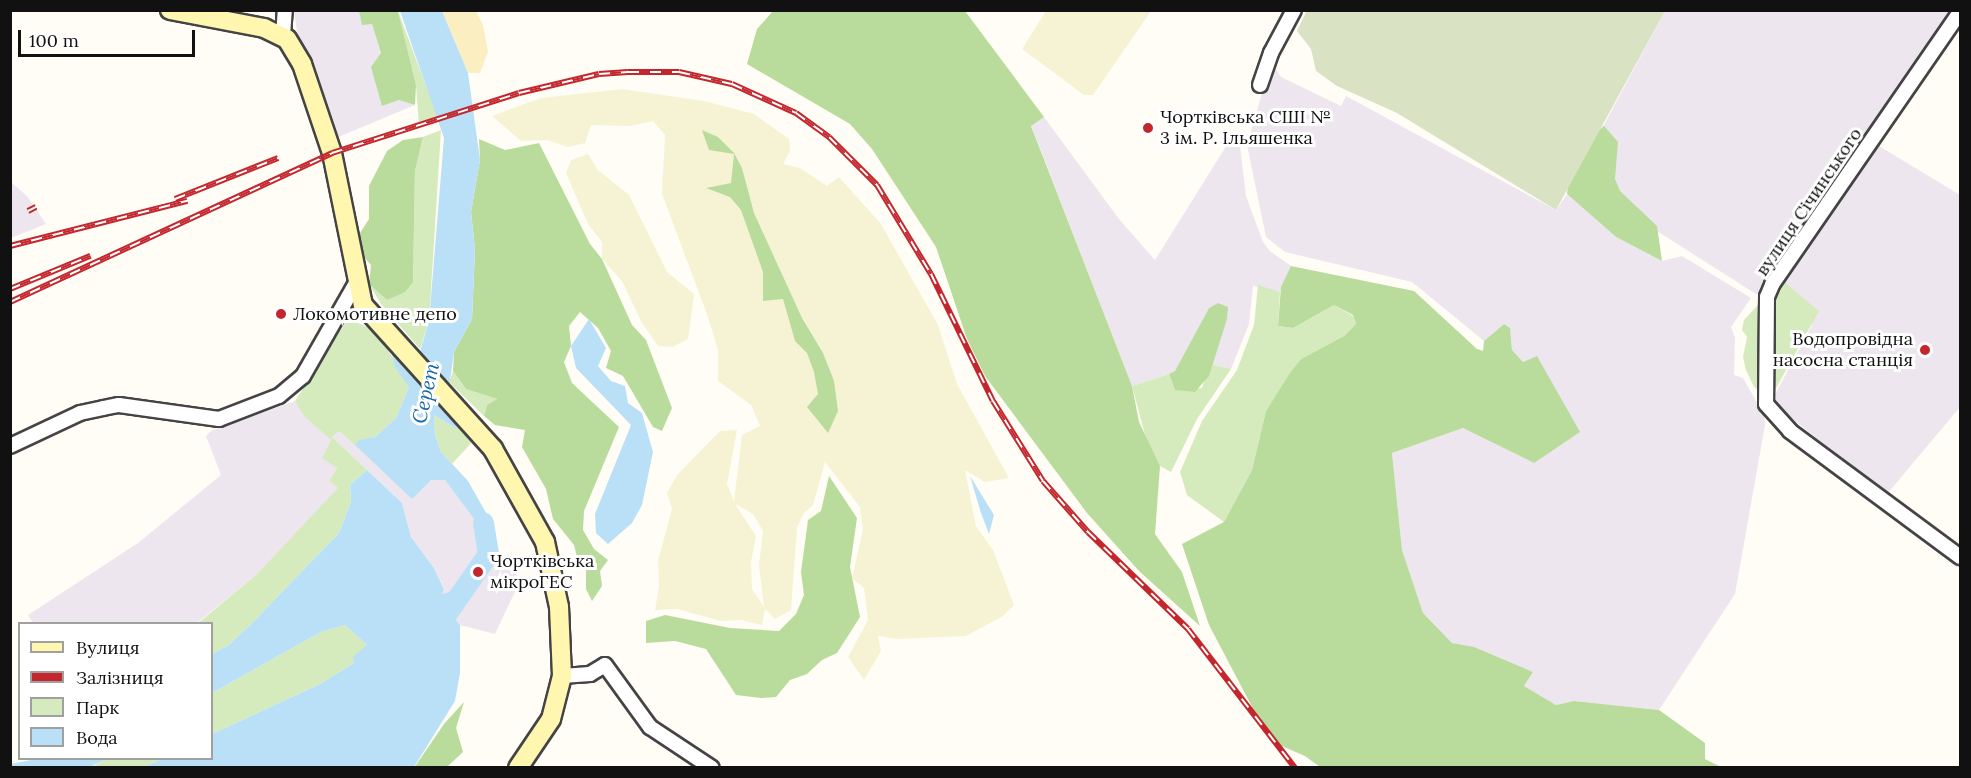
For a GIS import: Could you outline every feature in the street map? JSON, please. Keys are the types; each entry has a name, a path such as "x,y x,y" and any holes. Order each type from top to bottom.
{"street":[{"path":"170,10 264,28 283,36"},
{"path":"285,10 283,36 306,75 340,184 356,283 373,318 470,419 518,487 545,542 559,607 562,676 551,719 518,768"},
{"path":"1260,85 1271,53 1294,10"},
{"name":"вулиця Січинського","path":"1960,12 1772,285 1767,297 1766,404 1790,431 1960,557"},
{"path":"10,446 80,413 118,405 219,419 279,396 303,376 356,283"},
{"path":"562,676 590,674 604,665 650,727 711,768"}],"shaded area":[{"path":"294,11 359,11 372,24 381,53 382,106 399,100 415,105 336,138 298,38"},
{"path":"1046,11 1151,11 1093,95 1084,95 1022,49"},
{"path":"1665,11 1957,11 1762,292 1756,294 1575,179"},
{"path":"1271,62 1281,77 1341,106 1346,96 1556,210 1567,194 1616,237 1662,261 1682,256 1751,298 1731,327 1735,338 1734,375 1743,378 1764,415 1765,425 1735,594 1659,710 1574,701 1556,705 1524,686 1533,672 1474,648 1452,643 1423,613 1402,550 1392,453 1463,428 1534,463 1537,356 1523,362 1512,350 1510,328 1504,324 1484,341 1412,282 1285,252 1266,237 1247,145"},
{"path":"622,89 704,101 754,114 789,139 790,151 783,164 800,168 827,186 839,177 881,224 938,325 957,384 1009,478 985,482 965,470 976,526 993,550 1014,605 1003,616 966,636 897,639 878,636 881,651 864,680 848,657 868,620 864,588 852,578 863,529 860,507 825,462 813,505 804,513 797,528 791,610 775,619 765,609 762,625 741,620 721,621 677,609 655,610 659,587 658,561 672,509 667,493 677,475 720,431 737,430 727,484 734,501 742,435 760,426 751,405 718,381 718,350 662,194 665,135 653,121 630,126 591,125 585,143 568,147 547,140 521,141 492,116 541,98","holes":["735,504 753,514 763,531 759,565 764,607 752,589 751,562 756,536"]},
{"path":"1044,117 1119,219 1155,260 1230,140 1240,146 1246,196 1263,242 1270,251 1291,266 1280,292 1253,286 1249,324 1231,369 1210,364 1227,319 1209,308 1175,372 1132,386 1031,125"},
{"path":"1879,146 1960,195 1960,407 1887,494 1771,402 1812,325 1783,280 1872,151"},
{"path":"588,154 598,170 629,195 667,272 694,294 688,339 672,347 658,346 642,323 622,281 602,259 602,242 588,224 566,173 571,160"},
{"path":"11,182 27,196 46,224 11,238"},
{"path":"295,401 331,440 337,468 329,481 339,488 256,575 198,622 32,622 28,615 138,543 221,475 206,436 211,431"},
{"name":"Чортківська мікроГЕС","path":"339,430 431,480 445,480 477,523 484,547 521,579 495,634 460,625 455,618 456,591 442,594 444,588 434,568 411,537 402,503 332,437"}],"green space":[{"path":"1307,10 1665,11 1556,210 1397,113 1337,86 1316,71 1311,49 1297,31"},
{"path":"359,11 398,11 416,85 415,105 399,100 382,106 371,67 381,53 372,24 362,25"},
{"path":"398,11 438,118 419,126 416,85"},
{"path":"773,11 965,11 1044,117 1031,126 1132,386 1139,422 1160,466 1155,534 1182,572 1200,626 1139,571 1087,513 985,376 967,339 936,247 872,149 850,124 747,64 757,29"},
{"path":"1604,126 1618,142 1615,179 1620,191 1657,226 1662,261 1616,237 1567,194 1571,151"},
{"path":"441,130 429,321 420,349 381,304 369,284 387,300 413,282 415,171 423,137"},
{"path":"702,130 718,137 734,153 742,168 754,213 802,318 823,353 834,381 838,411 828,433 807,407 818,394 814,372 807,353 795,341 783,299 763,301 763,272 741,210 730,197 706,188 731,183 734,154 709,150"},
{"path":"423,137 415,171 413,282 405,292 387,300 369,284 371,265 353,244 369,219 369,186 387,151 403,140"},
{"path":"479,139 505,150 539,143 590,244 602,259 632,325 646,340 672,408 662,431 653,427 623,376 606,368 611,351 598,328 580,312 569,326 571,346 564,362 572,383 619,427 584,511 583,530 594,549 608,560 600,571 602,586 592,601 586,589 586,569 578,561 574,545 553,519 546,489 522,447 525,430 495,425 484,416 487,405 497,399 466,389 453,371 454,352 472,319 475,249 471,212 480,160"},
{"path":"1291,266 1414,291 1477,349 1483,351 1484,341 1504,324 1510,328 1512,350 1523,362 1537,356 1580,432 1534,463 1463,428 1392,453 1402,550 1423,613 1452,643 1474,647 1533,672 1524,686 1556,705 1574,701 1659,710 1705,743 1705,759 1721,767 1320,767 1305,756 1270,741 1209,625 1182,544 1224,522 1252,470 1266,411 1301,359 1344,336 1356,324 1353,315 1334,305 1293,328 1278,326 1281,287"},
{"path":"1783,281 1819,311 1771,397 1769,318"},
{"path":"1258,285 1280,292 1278,326 1293,328 1334,305 1353,316 1356,324 1344,336 1301,359 1266,411 1252,470 1224,522 1187,495 1180,472 1202,421 1237,370 1254,325"},
{"path":"1218,303 1228,307 1227,319 1209,376 1195,392 1175,390 1169,374 1175,371 1209,308"},
{"path":"1758,305 1762,306 1761,391 1754,387 1746,370 1743,357 1747,337 1742,330 1744,320"},
{"path":"348,319 370,328 383,341 409,387 396,418 375,437 355,445 339,431 332,437 367,470 350,485 351,502 339,533 229,645 213,653 213,622 199,622 256,575 338,488 329,481 337,468 322,458 331,440 304,416 295,401"},
{"path":"1210,364 1231,369 1197,419 1171,472 1160,466 1147,442 1132,386 1169,374 1175,390 1202,388"},
{"path":"453,371 466,389 497,399 487,405 484,416 449,382"},
{"path":"434,415 455,428 459,425 473,441 452,464 441,452 435,435"},
{"path":"829,476 857,518 850,567 860,617 837,653 822,660 807,674 790,680 776,697 761,698 736,695 706,649 675,641 646,643 646,621 665,615 730,628 779,631 796,614 804,595 801,572 808,520 821,511"},
{"path":"345,625 367,645 354,663 320,684 213,734 213,692 321,632"},
{"path":"464,702 456,728 463,752 447,767 414,768 444,724"},
{"path":"105,760 160,760 143,767 90,768"}],"sand":[{"path":"442,11 476,11 483,25 488,52 480,73 468,73"}],"water":[{"path":"400,11 442,11 468,73 480,160 471,212 475,249 472,319 454,352 450,380 439,403 459,425 455,428 434,415 435,435 441,452 468,481 489,518 497,543 493,555 484,547 477,523 445,480 431,480 412,499 355,445 359,440 375,437 396,418 409,387 395,367 391,351 413,375 429,321 444,138"},
{"path":"589,319 606,348 598,366 611,381 625,386 628,403 642,413 653,452 642,505 632,523 608,544 596,533 595,514 631,425 576,368 571,346"},
{"path":"367,470 402,503 411,537 434,568 444,589 442,594 456,590 463,597 455,618 460,625 460,673 455,701 414,767 143,767 160,760 213,760 213,734 320,684 354,663 353,657 367,645 345,625 321,632 213,692 213,653 229,645 339,533 351,502 350,485"},
{"path":"970,476 994,515 989,534 981,513"},
{"path":"31,760 105,760 90,767 11,767 11,764"}],"waterway":[{"name":"Серет","path":"444,617 488,554 483,522"}],"railway":[{"path":"10,302 332,153 519,93 599,74 628,72 679,72 732,84 796,113 829,137 877,185 931,274 993,401 1043,481 1088,532 1188,629 1295,768"},
{"path":"175,199 278,158"},
{"path":"10,246 187,201"},
{"path":"28,211 36,207"},
{"path":"10,289 90,256"}],"place":[{"name":"Чортківська СШІ № 3 ім. Р. Ільяшенка","path":"1148,128"},
{"name":"Локомотивне депо","path":"281,314"},
{"name":"Водопровідна насосна станція","path":"1925,350"},
{"name":"Чортківська мікроГЕС","path":"478,572"}]}
